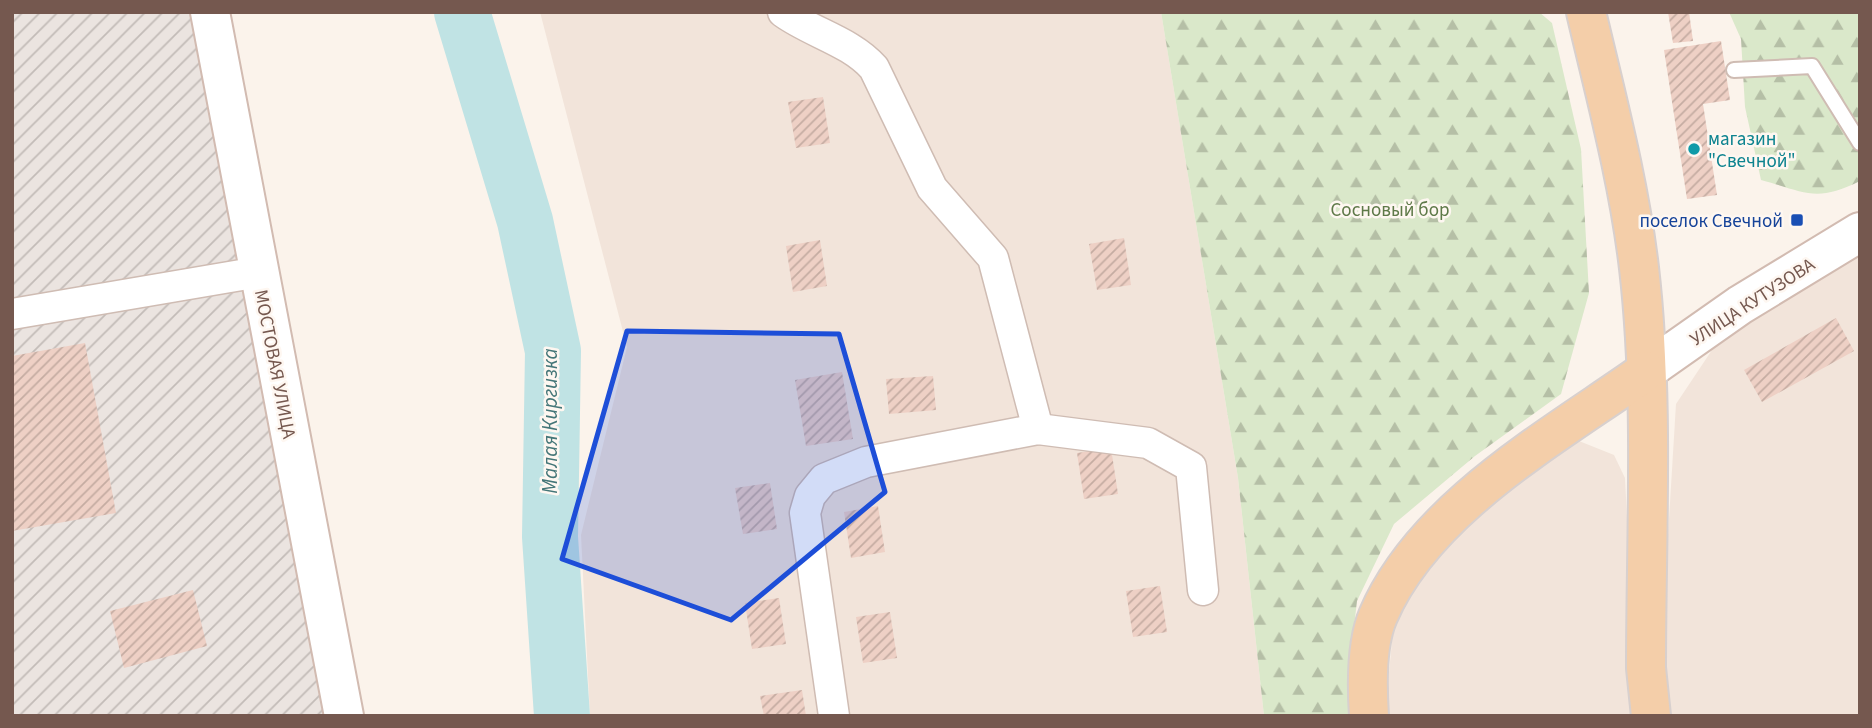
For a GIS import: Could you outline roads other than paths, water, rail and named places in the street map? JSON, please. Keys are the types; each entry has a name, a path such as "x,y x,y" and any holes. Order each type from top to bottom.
{"main road":[{"path":"1586,12 1631,206 1640,270 1646,371 1646,668 1651,716"},
{"path":"1369,716 1366,679 1377,617 1415,553 1491,481 1646,371"}],"street":[{"name":"МОСТОВАЯ УЛИЦА","path":"210,12 344,716"},
{"path":"783,12 803,26 862,54 874,68 932,188 993,258 1038,429"},
{"name":"УЛИЦА КУТУЗОВА","path":"1646,371 1740,305 1860,232"},
{"path":"12,314 259,272"},
{"path":"834,716 805,513 810,496 824,479 866,461 1038,429 1148,443 1191,467 1203,590"}],"lane":[{"path":"1734,70 1812,66 1860,143"}],"waterway":[{"name":"Малая Киргизка","path":"462,12 525,221 553,351 550,537 562,716"}],"place":[{"name":"магазин \"Свечной\"","path":"1694,149"},
{"name":"поселок Свечной","path":"1797,220"}],"park label":[{"name":"Сосновый бор","path":"1390,209"}]}
